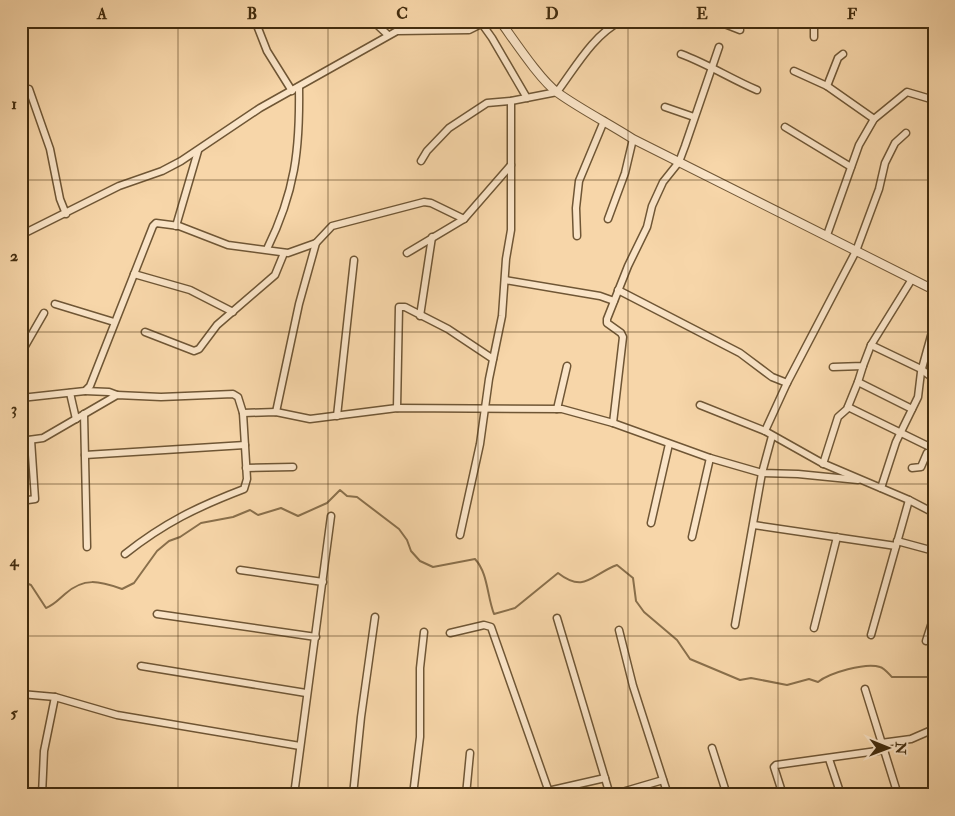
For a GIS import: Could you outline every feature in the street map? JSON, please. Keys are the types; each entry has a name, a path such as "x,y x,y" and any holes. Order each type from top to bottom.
{"street":[{"path":"373,21 388,35"},
{"path":"409,21 412,30"},
{"path":"500,21 518,47 557,92 633,139 934,290"},
{"path":"421,161 427,151 449,128 487,103 511,101 557,92 590,48 612,23 621,21"},
{"path":"717,21 740,30"},
{"path":"814,21 814,37"},
{"path":"256,23 267,51 292,91"},
{"path":"21,234 66,214 119,186 162,171 198,151 260,108 397,31 469,30 484,23 527,98"},
{"path":"613,423 624,337 607,321 618,290 647,227 652,206 663,182 678,162 719,47"},
{"path":"681,54 712,66 727,77 757,90"},
{"path":"827,86 838,58 843,54"},
{"path":"794,71 827,86 874,118"},
{"path":"267,249 290,196 294,178 299,133 299,87"},
{"path":"29,89 50,149 60,199 66,214"},
{"path":"827,235 859,145 874,118 907,92 934,100"},
{"path":"460,535 480,444 493,359 502,316 511,230 511,101"},
{"path":"665,107 694,117"},
{"path":"577,236 576,208 578,181 604,120"},
{"path":"785,127 851,167"},
{"path":"765,431 787,383 856,251 879,189 886,163 898,137 906,132"},
{"path":"608,219 625,173 633,139"},
{"path":"176,226 198,151"},
{"path":"407,253 464,218 511,165"},
{"path":"276,412 298,304 316,243 332,226 424,202 431,203 464,218"},
{"path":"85,391 90,386 154,224 176,226 228,245 267,249 284,253 316,243"},
{"path":"420,316 432,237"},
{"path":"144,332 194,351 199,349 217,325 275,275 284,253"},
{"path":"337,416 354,260"},
{"path":"134,274 190,290 233,312"},
{"path":"824,464 838,417 848,407 871,346 912,278"},
{"path":"505,280 614,300"},
{"path":"618,290 740,353 772,377 787,383"},
{"path":"55,304 114,322"},
{"path":"397,408 399,307 405,306 420,316 448,329 493,359"},
{"path":"21,353 44,313"},
{"path":"881,488 900,434 918,396 921,369 934,325"},
{"path":"871,346 921,369 934,379"},
{"path":"558,409 567,366"},
{"path":"833,367 863,366"},
{"path":"858,382 912,408"},
{"path":"21,398 85,391 161,398 233,394 238,397 243,412 247,480 244,489 195,508 156,530 125,554"},
{"path":"70,393 76,419"},
{"path":"21,441 43,438 117,395"},
{"path":"700,405 765,431 824,464 909,500 934,513"},
{"path":"848,407 934,451"},
{"path":"243,412 276,412 310,419 397,408 558,409 613,423 710,458 762,473 798,474 858,480"},
{"path":"84,414 87,547"},
{"path":"735,625 762,473 772,436"},
{"path":"21,501 35,499 31,440"},
{"path":"651,522 669,444"},
{"path":"85,454 245,445"},
{"path":"912,468 921,467 927,453 934,451"},
{"path":"692,537 710,458"},
{"path":"246,468 293,467"},
{"path":"870,635 909,500"},
{"path":"294,795 306,693 316,637 331,516"},
{"path":"754,525 837,538 896,543 934,551"},
{"path":"814,628 837,538"},
{"path":"240,570 323,582"},
{"path":"157,614 316,637"},
{"path":"926,641 934,616"},
{"path":"353,795 361,717 375,617"},
{"path":"557,618 611,795 663,780"},
{"path":"450,633 484,625 492,630 549,793 605,778"},
{"path":"619,630 633,686 668,795"},
{"path":"413,795 420,737 420,668 424,632"},
{"path":"141,666 306,693"},
{"path":"865,689 898,795"},
{"path":"21,694 55,697 117,715 300,746"},
{"path":"42,795 44,751 55,697"},
{"path":"881,743 911,739 934,729"},
{"path":"712,748 727,795"},
{"path":"784,795 774,766 884,750"},
{"path":"466,795 470,753"},
{"path":"829,759 841,795"},
{"path":"910,795 934,790"}],"waterway":[{"path":"21,581 31,585 46,608 72,589 85,583 106,584 122,589 134,583 157,551 169,541 180,537 201,523 233,517 250,510 258,515 281,508 298,516 327,503 340,490 347,496 357,497 399,529 407,540 411,551 420,561 433,567 475,559 485,578 494,614 515,608 558,573 567,579 582,582 617,565 633,578 636,601 644,612 677,640 690,659 740,680 751,678 787,685 809,679 818,682 830,675 866,666 880,667 892,677 934,677"}]}
